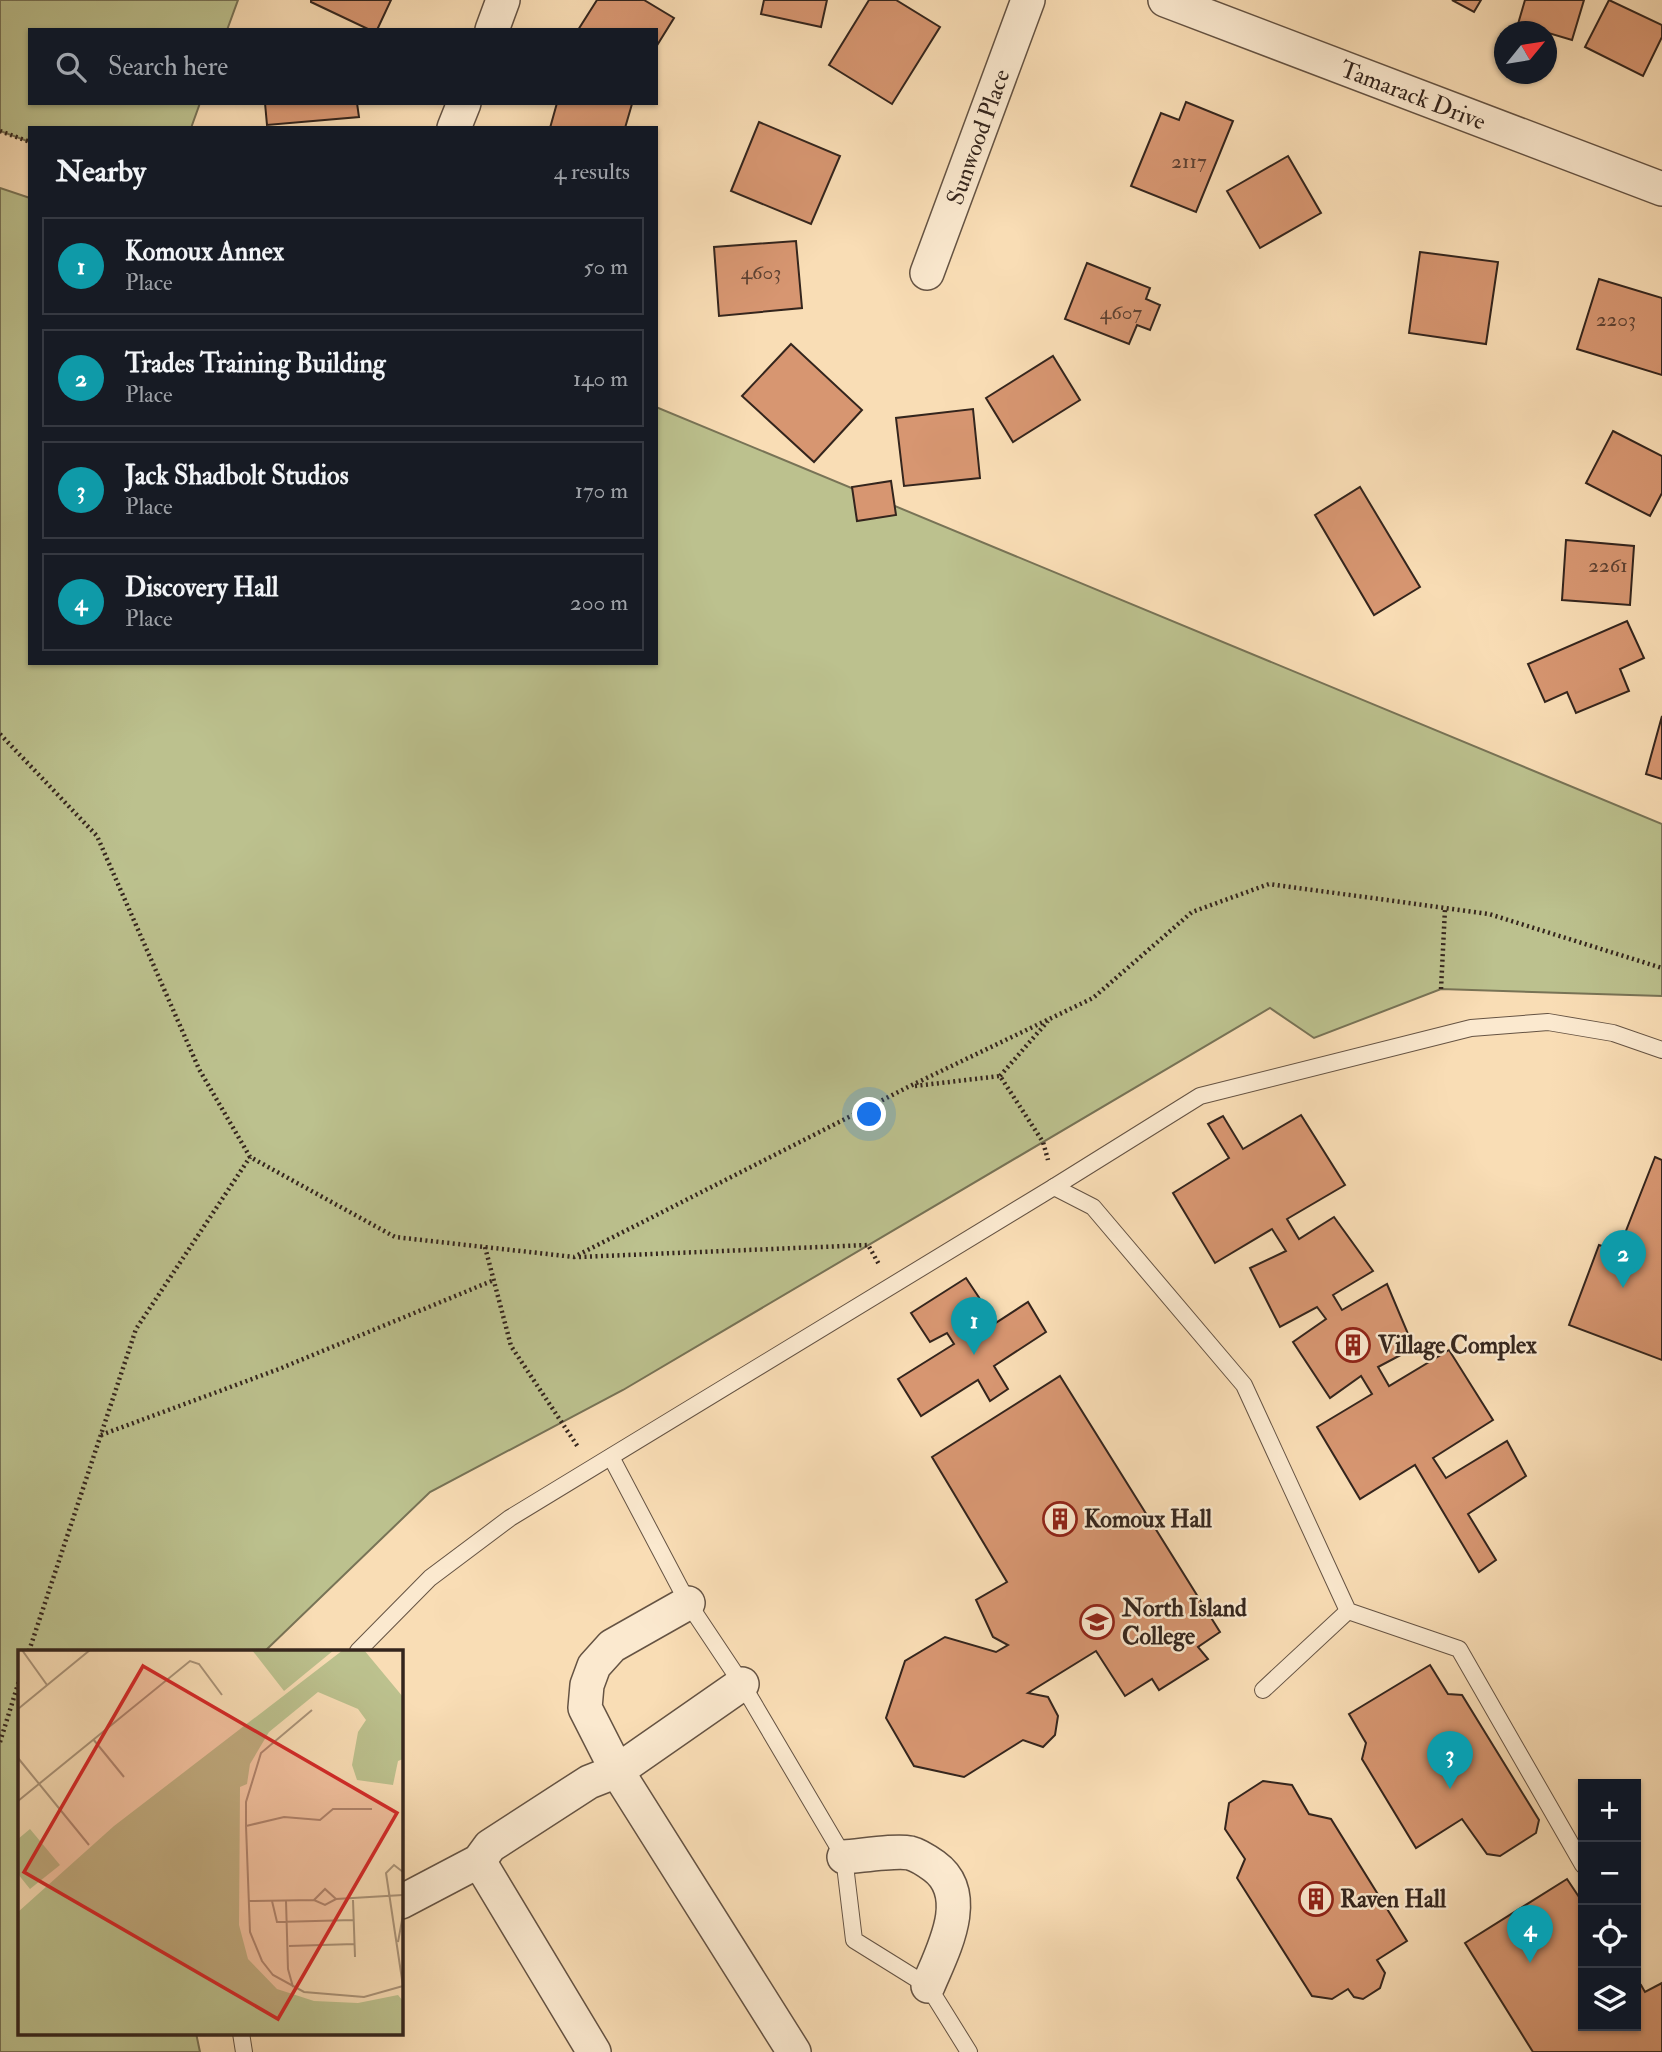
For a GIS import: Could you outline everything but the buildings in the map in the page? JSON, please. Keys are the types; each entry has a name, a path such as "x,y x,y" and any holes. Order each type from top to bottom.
{"street":[{"path":"493,28 503,0"},
{"name":"Sunwood Place","path":"928,273 1028,0"},
{"name":"Tamarack Drive","path":"1165,0 1662,189"},
{"path":"455,126 463,105"},
{"path":"688,1603 612,1646 594,1666 587,1685 585,1708 617,1771 794,2052"},
{"path":"402,1901 479,1861 490,1846 589,1782 617,1771 742,1684"},
{"path":"844,1857 909,1853 938,1870 948,1883 953,1900 954,1919 928,1986"},
{"path":"479,1861 594,2052"}],"lane":[{"path":"359,1650 430,1578 510,1518 1200,1097 1471,1028 1548,1022 1613,1033 1662,1050"},
{"path":"1054,1187 1093,1207 1244,1385 1348,1611 1459,1649 1578,1856"},
{"path":"611,1457 688,1603 742,1684 844,1857 854,1940 928,1986 969,2052"},
{"path":"1264,1690 1348,1611"}],"path":[{"path":"0,131 28,141"},
{"path":"0,734 97,836 199,1069 250,1157 395,1237 574,1257 868,1245 891,1286"},
{"path":"574,1257 910,1086 1093,998 1192,912 1269,884 1489,914 1662,968"},
{"path":"1441,989 1445,909"},
{"path":"910,1086 1000,1076 1051,1018"},
{"path":"1000,1076 1043,1142 1054,1187"},
{"path":"29,1650 136,1329 250,1157"},
{"path":"485,1247 511,1346 592,1468"},
{"path":"100,1435 279,1369 494,1280"},
{"path":"0,1742 18,1684"}],"green space":[{"path":"0,0 238,0 228,28 28,28 28,105 199,105 192,126 28,126 28,141 0,131"},
{"path":"0,188 28,197 28,665 658,665 658,408 1662,824 1662,996 1441,989 1314,1038 1270,1008 623,1390 430,1492 266,1650 18,1650 18,2035 196,2035 200,2052 0,2052"}],"place":[{"name":"Trades Training Building","path":"1623,1288"},
{"name":"Village Complex","path":"1353,1345"},
{"name":"Komoux Annex","path":"974,1355"},
{"name":"Komoux Hall","path":"1060,1519"},
{"name":"North Island College","path":"1097,1622"},
{"name":"Jack Shadbolt Studios","path":"1450,1789"},
{"name":"Raven Hall","path":"1316,1899"},
{"name":"Discovery Hall","path":"1530,1963"}]}
